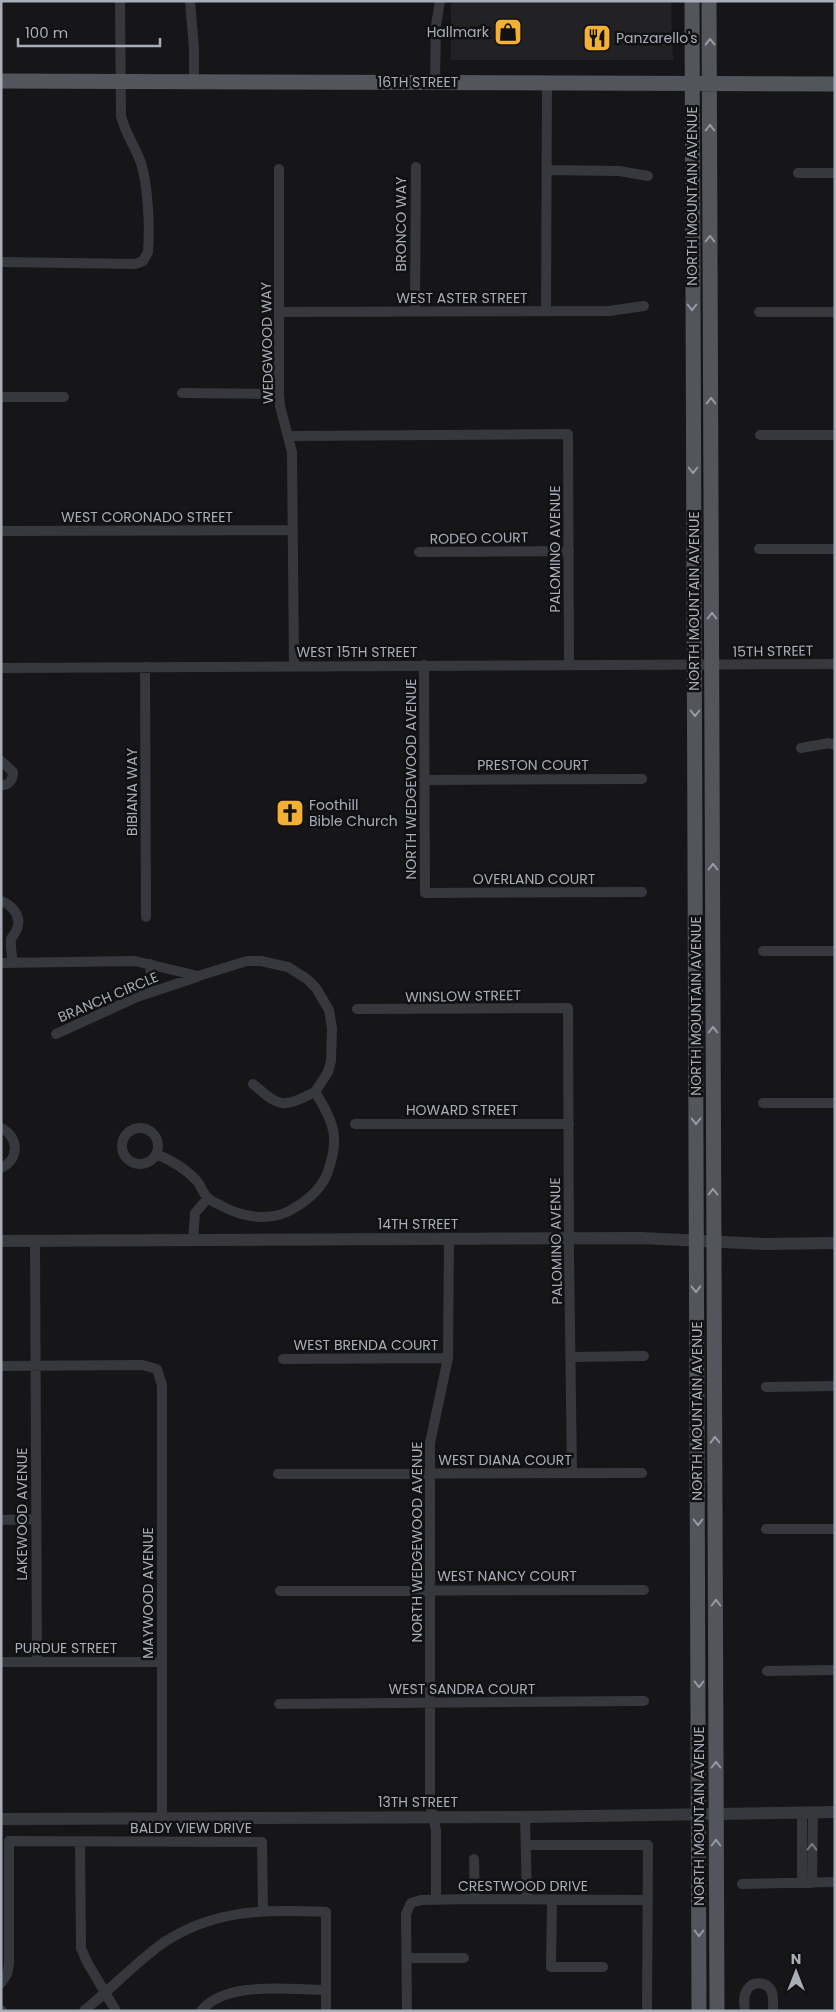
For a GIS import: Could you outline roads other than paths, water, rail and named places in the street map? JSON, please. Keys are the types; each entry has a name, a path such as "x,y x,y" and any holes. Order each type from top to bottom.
{"main road":[{"name":"NORTH MOUNTAIN AVENUE","path":"692,1 699,2011"},
{"name":"NORTH MOUNTAIN AVENUE","path":"709,1 717,2011"},
{"name":"16TH STREET","path":"1,81 835,84"}],"street":[{"path":"1,262 135,264 143,260 148,252 149,240 144,174 140,160 124,130 121,116 120,1"},
{"path":"190,1 194,49 194,81"},
{"path":"435,82 436,25 440,1"},
{"path":"546,311 547,83"},
{"name":"BRONCO WAY","path":"415,312 416,166"},
{"name":"WEDGWOOD WAY","path":"279,169 279,394 280,406 292,452 294,666"},
{"path":"547,170 619,171 648,176"},
{"path":"798,173 835,173"},
{"name":"WEST ASTER STREET","path":"279,312 610,311 644,306"},
{"path":"759,312 835,312"},
{"path":"182,393 279,394"},
{"path":"1,397 64,397"},
{"name":"PALOMINO AVENUE","path":"289,436 568,434 569,664"},
{"path":"760,435 835,435"},
{"name":"WEST CORONADO STREET","path":"1,531 293,530"},
{"path":"759,549 835,549"},
{"name":"RODEO COURT","path":"419,552 570,550"},
{"name":"WEST 15TH STREET","path":"1,668 569,664 712,665"},
{"name":"15TH STREET","path":"712,665 835,664"},
{"name":"NORTH WEDGEWOOD AVENUE","path":"424,665 425,892"},
{"name":"BIBIANA WAY","path":"145,666 146,917"},
{"path":"801,748 829,743 835,745"},
{"path":"1,761 13,772 13,778 9,783 1,785"},
{"name":"PRESTON COURT","path":"424,780 642,779"},
{"name":"OVERLAND COURT","path":"425,892 642,892"},
{"path":"1,901 8,904 18,917 18,927 11,940 13,963"},
{"path":"763,951 835,951"},
{"name":"BRANCH CIRCLE","path":"56,1034 137,997 248,961 261,960 288,967 307,980 316,988 328,1010 332,1028 331,1061 328,1072 315,1092"},
{"path":"1,963 136,961 198,976"},
{"path":"150,964 152,992"},
{"name":"PALOMINO AVENUE","path":"568,1008 572,1473"},
{"name":"WINSLOW STREET","path":"357,1009 568,1008"},
{"path":"156,1154 180,1167 198,1182 208,1198 232,1212 252,1217 278,1215 292,1210 310,1198 325,1180 334,1156 332,1123 315,1092 296,1101 282,1104 272,1101 253,1084"},
{"path":"763,1103 835,1103"},
{"name":"HOWARD STREET","path":"355,1124 569,1124"},
{"path":"1,1128 9,1132 14,1139 16,1148 10,1163 1,1168"},
{"path":"193,1241 195,1213 208,1198"},
{"name":"NORTH WEDGEWOOD AVENUE","path":"436,1900 436,1830 430,1803 430,1444 448,1358 450,1238"},
{"name":"14TH STREET","path":"1,1241 641,1238 765,1244 835,1243"},
{"name":"LAKEWOOD AVENUE","path":"35,1241 37,1662"},
{"path":"571,1357 644,1356"},
{"name":"WEST BRENDA COURT","path":"284,1359 448,1358"},
{"name":"MAYWOOD AVENUE","path":"35,1366 142,1365 157,1369 162,1385 162,1818"},
{"path":"1,1366 35,1366"},
{"path":"766,1387 835,1386"},
{"name":"WEST DIANA COURT","path":"278,1474 642,1473"},
{"path":"1,1520 36,1520"},
{"path":"766,1529 835,1529"},
{"name":"WEST NANCY COURT","path":"280,1591 644,1590"},
{"name":"PURDUE STREET","path":"1,1662 162,1662"},
{"path":"766,1671 835,1670"},
{"name":"WEST SANDRA COURT","path":"279,1704 644,1701"},
{"path":"807,1883 808,1812"},
{"name":"13TH STREET","path":"1,1819 525,1817 835,1812"},
{"path":"525,1817 527,1899"},
{"path":"1,1983 7,1974 9,1964 9,1841 80,1842 81,1948 116,2011"},
{"name":"BALDY VIEW DRIVE","path":"80,1842 262,1842 263,1911"},
{"path":"526,1845 648,1845 646,1900 647,2011"},
{"path":"474,1859 475,1899"},
{"path":"742,1884 835,1882"},
{"name":"CRESTWOOD DRIVE","path":"407,1958 406,1914 411,1903 421,1900 646,1900"},
{"path":"552,1900 552,1967 603,1967"},
{"path":"84,2011 147,1956 180,1933 203,1922 232,1914 263,1911 326,1912 326,2011"},
{"path":"407,2011 407,1958 464,1958"},
{"path":"744,2011 746,1992 750,1986 757,1984 764,1984 770,1988 773,2011"},
{"path":"202,2011 206,2005 221,1996 246,1989 326,1990"}],"place":[{"name":"Hallmark","path":"508,32"},
{"name":"Panzarello's","path":"597,38"},
{"name":"Foothill Bible Church","path":"290,813"}]}
